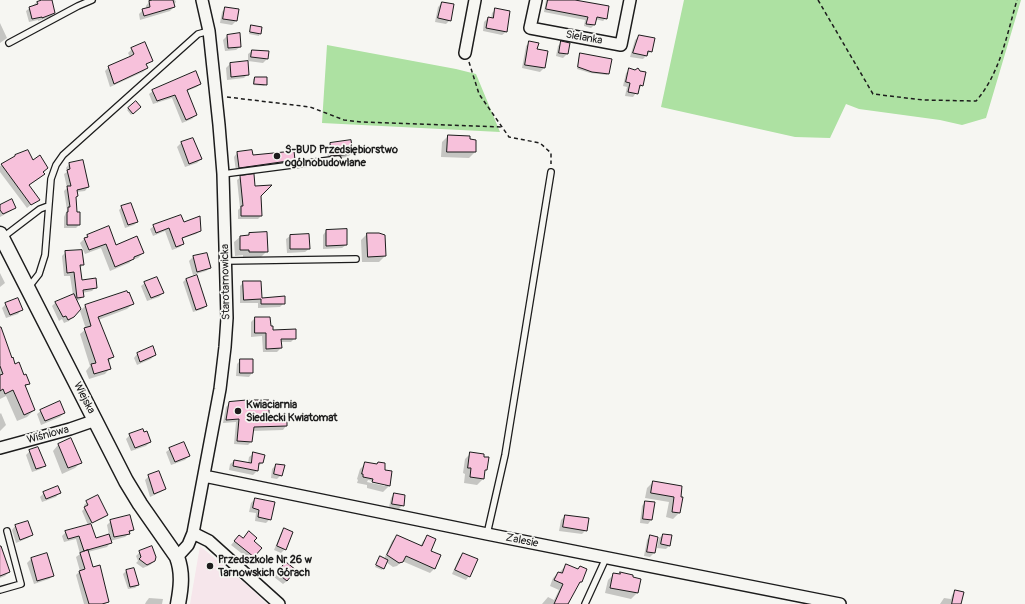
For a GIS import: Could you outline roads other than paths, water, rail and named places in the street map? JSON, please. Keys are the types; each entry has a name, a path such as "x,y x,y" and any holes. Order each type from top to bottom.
{"street":[{"name":"Starotarnowicka","path":"177,557 188,545 193,533 220,389 227,318 223,174 209,31 202,0"},
{"path":"466,53 476,0"},
{"name":"Sielanka","path":"536,0 530,28 621,45 630,0"},
{"name":"Wiejska","path":"1,236 126,481 177,557"},
{"name":"Wiśniowa","path":"0,448 70,429 96,420"},
{"name":"Zalesie","path":"204,476 840,604"},
{"path":"193,533 209,541 279,604"},
{"path":"177,557 180,563 182,579 178,604"}],"lane":[{"path":"10,44 78,6 92,0"},
{"path":"28,289 39,274 45,255 51,179 56,165 63,155 198,34 209,31"},
{"path":"223,174 338,158"},
{"path":"487,534 505,455 550,172"},
{"path":"1,236 40,209 48,206"},
{"path":"226,261 356,259"},
{"path":"0,590 22,584 7,531"},
{"path":"586,604 606,558"}],"place":[{"name":"S-BUD Przedsiębiorstwo ogólnobudowlane","path":"277,156"},
{"name":"Kwiaciarnia Siedlecki Kwiatomat","path":"238,411"},
{"name":"Przedszkole Nr 26 w Tarnowskich Górach","path":"210,566"}]}
